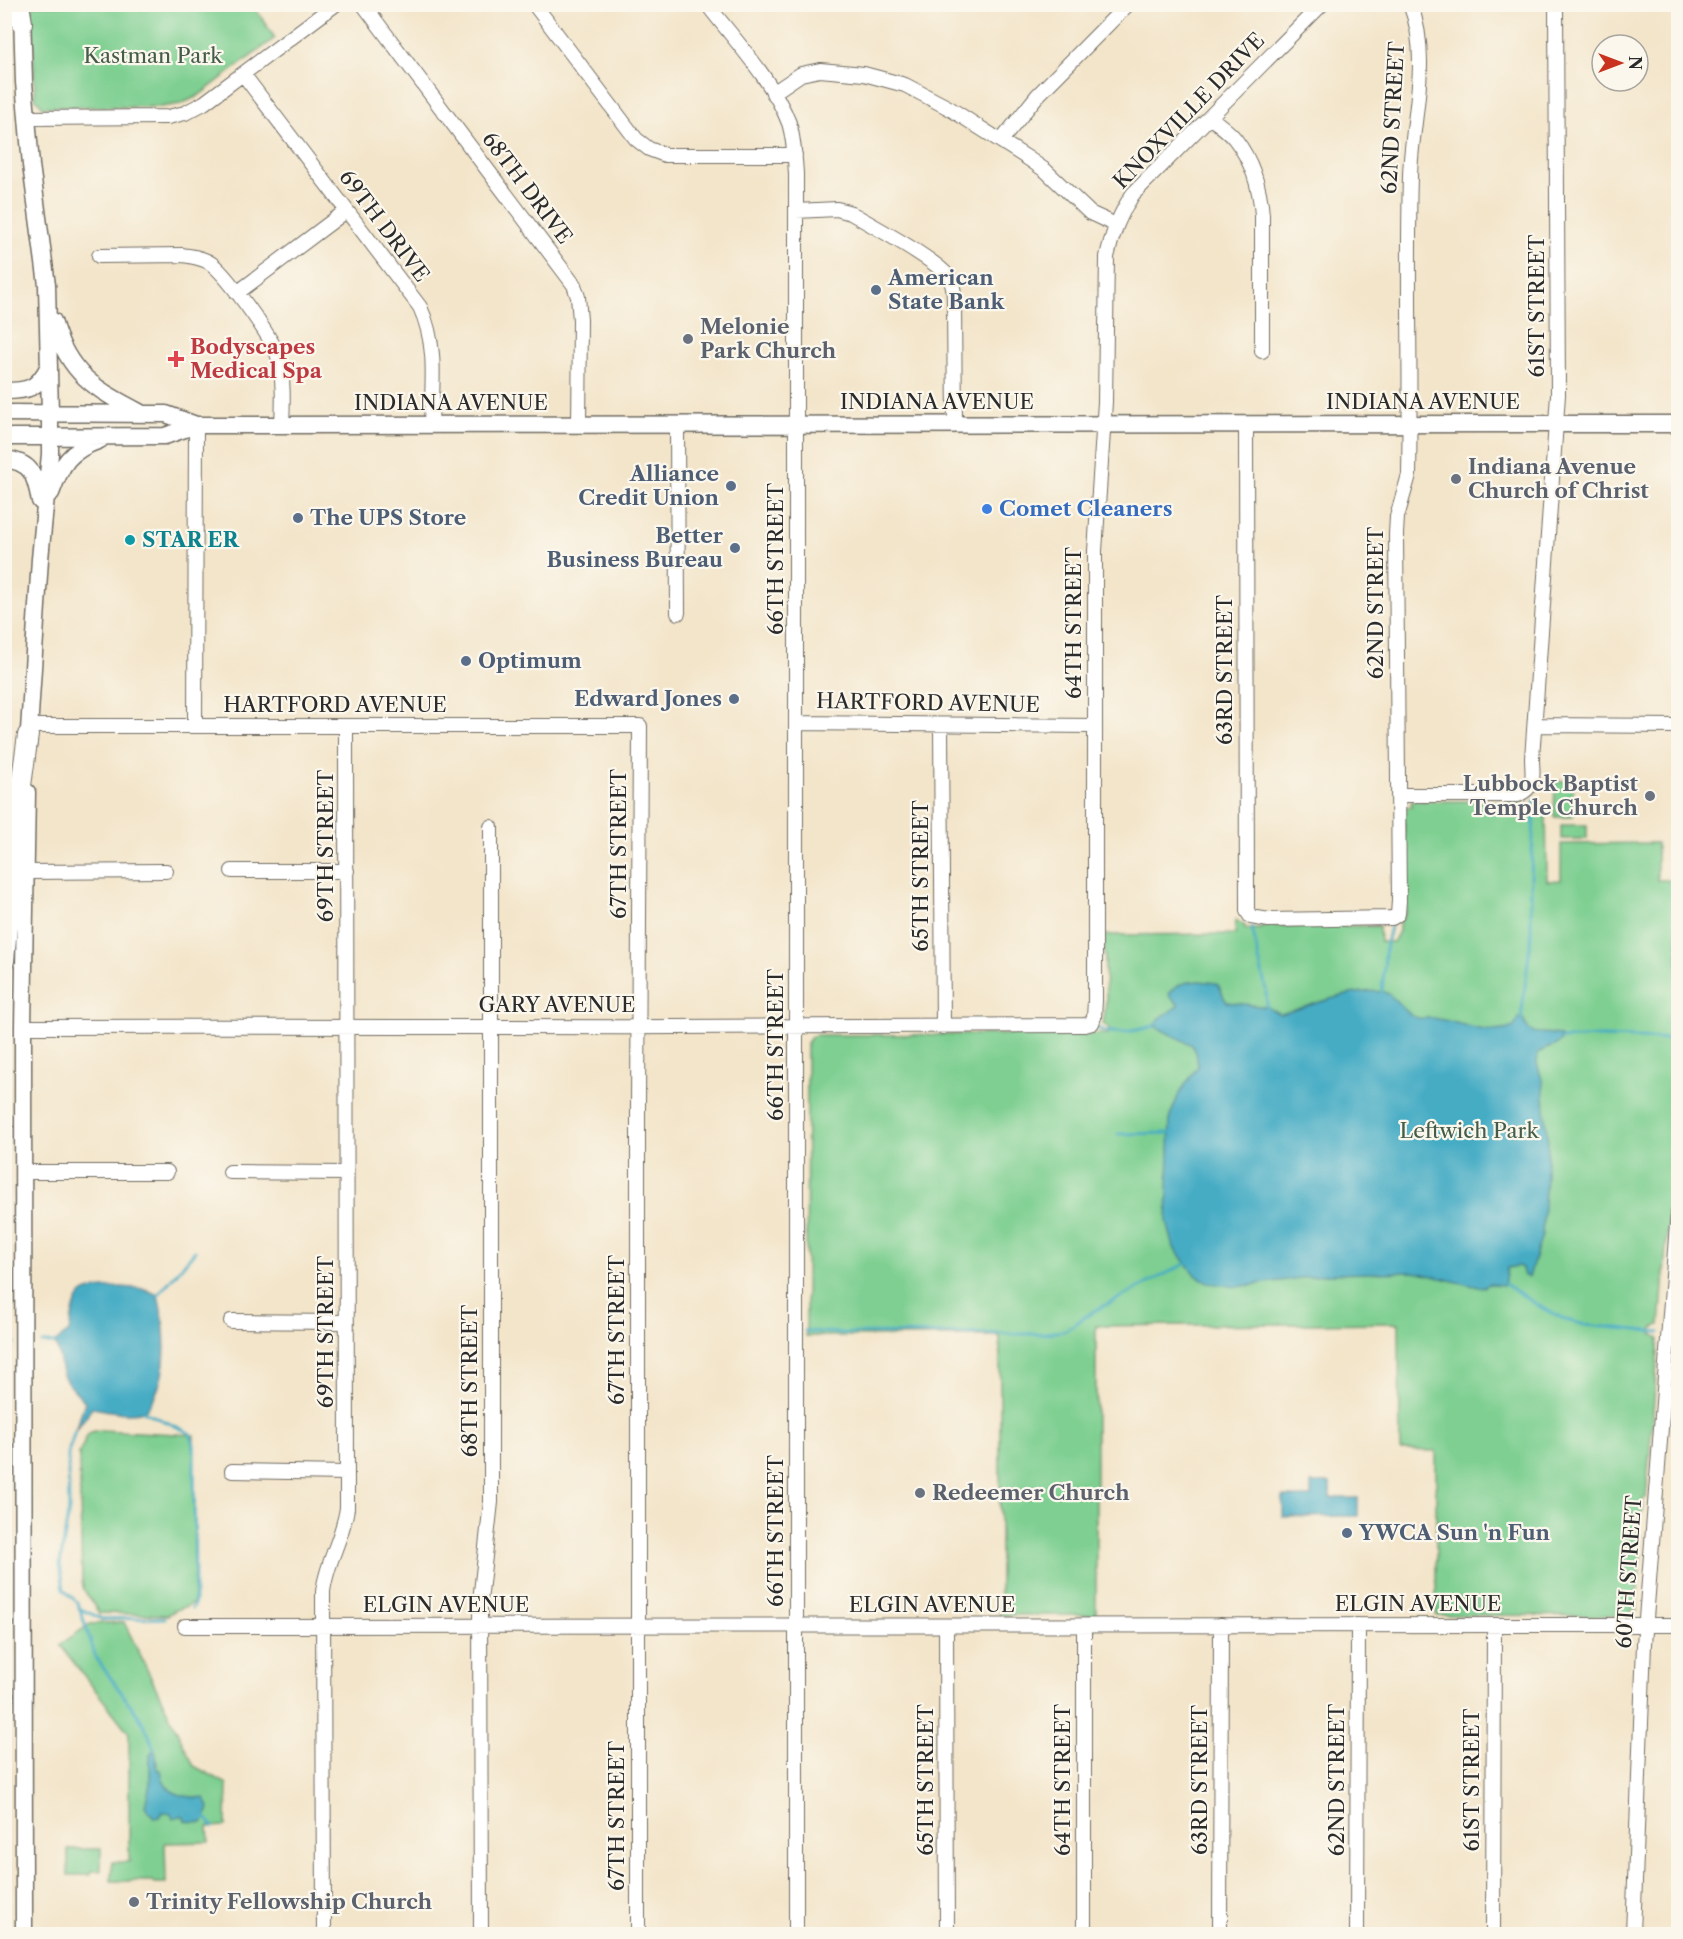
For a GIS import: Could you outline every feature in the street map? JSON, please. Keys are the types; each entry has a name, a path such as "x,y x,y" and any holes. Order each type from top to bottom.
{"highway":[{"path":"4,961 15,829 28,730"}],"main road":[{"path":"21,11 31,165 47,285 58,340 71,362 101,392 144,414"},
{"path":"24,1935 23,1027 28,730 50,437 47,285"},
{"path":"4,391 23,391 34,386 43,378 49,366"},
{"name":"INDIANA AVENUE","path":"4,413 166,414 196,425"},
{"name":"INDIANA AVENUE","path":"4,437 165,436 196,425 1678,424"},
{"path":"43,523 49,500 65,461 87,445 105,438"},
{"path":"4,459 17,460 27,466 34,475 43,523"}],"street":[{"path":"27,118 176,116 204,103 336,4"},
{"name":"68TH DRIVE","path":"363,4 574,285 578,297 580,320 579,425"},
{"path":"534,4 636,139 649,149 665,154 795,155"},
{"name":"66TH STREET","path":"707,4 773,93 790,126 795,155 796,1935"},
{"path":"1001,141 1037,96 1128,4"},
{"name":"KNOXVILLE DRIVE","path":"1116,225 1133,194 1322,4"},
{"name":"62ND STREET","path":"1395,916 1398,914 1399,902 1396,534 1397,517 1409,475 1410,174 1418,92 1419,49 1418,28 1410,4"},
{"name":"61ST STREET","path":"1398,795 1518,795 1528,790 1532,782 1534,725 1558,395 1556,4"},
{"path":"773,93 801,74 811,71 845,71 905,85 925,94 1001,141 1046,171 1089,213 1116,225"},
{"name":"69TH DRIVE","path":"243,74 420,307 431,335 431,425"},
{"path":"1210,117 1234,138 1246,156 1261,196 1262,351"},
{"path":"796,211 837,209 851,213 955,274 953,286 955,425"},
{"path":"237,292 346,211"},
{"name":"64TH STREET","path":"1092,1023 1095,1001 1095,551 1103,424 1107,257 1116,225"},
{"path":"99,256 196,257 212,264 237,292 278,353 283,390 282,425"},
{"name":"63RD STREET","path":"1246,424 1247,911 1251,917 1269,920 1381,919 1395,916"},
{"path":"195,726 196,425"},
{"path":"677,425 678,614"},
{"name":"HARTFORD AVENUE","path":"797,723 1095,726"},
{"name":"65TH STREET","path":"941,724 943,1026"},
{"path":"1534,725 1678,726"},
{"name":"HARTFORD AVENUE","path":"28,730 195,726 640,726"},
{"name":"69TH STREET","path":"324,1935 324,1578 346,1517 347,1473 346,726"},
{"name":"67TH STREET","path":"638,1935 640,726"},
{"name":"68TH STREET","path":"481,1935 480,1626 481,1583 491,1494 491,827"},
{"path":"26,872 165,871"},
{"path":"232,871 347,871"},
{"name":"GARY AVENUE","path":"23,1027 943,1026 1085,1025 1092,1023"},
{"path":"23,1172 167,1172"},
{"path":"230,1172 346,1173"},
{"name":"60TH STREET","path":"1634,1935 1645,1625 1678,1212"},
{"path":"231,1321 346,1322"},
{"path":"232,1471 347,1473"},
{"name":"61ST STREET","path":"1493,1935 1494,1625"},
{"name":"ELGIN AVENUE","path":"184,1626 1678,1625"},
{"name":"65TH STREET","path":"946,1626 946,1935"},
{"name":"64TH STREET","path":"1084,1626 1084,1935"},
{"name":"63RD STREET","path":"1220,1935 1221,1626"},
{"name":"62ND STREET","path":"1357,1935 1358,1626"}],"green space":[{"name":"Kastman Park","path":"32,5 253,5 275,38 198,96 181,104 161,107 43,107 35,98"},
{"path":"1555,781 1573,781 1573,817 1554,817"},
{"name":"Leftwich Park","path":"1515,801 1530,805 1546,805 1547,881 1561,880 1561,844 1657,843 1657,880 1678,880 1678,1096 1660,1325 1653,1328 1652,1333 1659,1338 1646,1498 1643,1498 1642,1512 1638,1517 1639,1553 1641,1554 1636,1610 1633,1607 1629,1612 1630,1615 1626,1616 1436,1615 1436,1451 1400,1450 1399,1323 1096,1326 1096,1615 1000,1615 1000,1336 806,1336 807,1043 812,1036 818,1035 1108,1034 1110,1028 1103,1024 1106,1001 1104,935 1235,934 1236,920 1245,926 1245,929 1261,929 1261,926 1379,926 1380,942 1393,942 1406,912 1404,810 1405,807 1412,807 1411,802"},
{"path":"1561,825 1587,825 1587,839 1561,839"},
{"path":"100,1430 194,1435 194,1602 168,1615 99,1613 84,1590 79,1454 87,1436 91,1432"},
{"path":"124,1622 194,1766 227,1784 226,1826 208,1827 209,1842 165,1843 166,1883 111,1881 112,1862 129,1862 129,1733 60,1645 90,1624"},
{"path":"68,1849 101,1849 101,1871 91,1871 90,1875 68,1875"}],"water":[{"path":"1199,981 1216,983 1227,1002 1267,1007 1280,1014 1332,998 1373,991 1387,993 1417,1018 1433,1018 1494,1031 1514,1027 1519,1018 1523,1019 1526,1026 1534,1032 1560,1036 1562,1039 1557,1044 1538,1053 1537,1063 1543,1083 1548,1146 1542,1235 1529,1277 1524,1276 1522,1268 1518,1266 1507,1268 1504,1285 1489,1284 1483,1288 1415,1272 1329,1274 1237,1287 1210,1283 1195,1275 1174,1248 1167,1222 1170,1116 1179,1094 1198,1066 1196,1052 1192,1045 1154,1026 1160,1018 1179,1005 1170,997 1169,993 1172,990 1182,984"},
{"path":"121,1287 145,1289 158,1295 165,1349 158,1389 150,1405 143,1411 124,1413 92,1408 75,1431 85,1402 63,1375 54,1343 69,1332 74,1308 82,1294 96,1289"},
{"path":"1311,1483 1330,1483 1330,1498 1358,1498 1358,1516 1283,1517 1283,1497 1311,1497"},
{"path":"154,1749 157,1770 161,1770 170,1790 188,1797 204,1798 209,1807 202,1823 185,1821 184,1817 180,1816 173,1819 171,1813 162,1812 159,1817 154,1818 145,1806 150,1784 150,1755"}],"waterway":[{"path":"1521,1019 1531,937 1531,874 1535,799"},
{"path":"1382,992 1386,943 1390,927"},
{"path":"1252,928 1266,990 1267,1007"},
{"path":"1095,1026 1108,1032 1132,1031 1154,1026"},
{"path":"1562,1039 1599,1037 1678,1039"},
{"path":"1118,1134 1170,1133"},
{"path":"158,1295 195,1251"},
{"path":"805,1331 1038,1334 1064,1331 1094,1311 1185,1264"},
{"path":"1505,1284 1566,1320 1585,1325 1660,1332"},
{"path":"4,1343 15,1343"},
{"path":"42,1343 54,1343"},
{"path":"143,1411 190,1433 194,1445 195,1602 192,1608"},
{"path":"75,1431 68,1452 69,1509 60,1564 64,1590 78,1603 96,1658 140,1718 154,1750"},
{"path":"79,1608 102,1619 165,1618"},
{"path":"205,1816 213,1827"}],"place":[{"name":"American State Bank","path":"876,290"},
{"name":"Melonie Park Church","path":"688,339"},
{"name":"Bodyscapes Medical Spa","path":"176,359"},
{"name":"Indiana Avenue Church of Christ","path":"1456,479"},
{"name":"Alliance Credit Union","path":"731,486"},
{"name":"Comet Cleaners","path":"987,509"},
{"name":"The UPS Store","path":"298,518"},
{"name":"STAR ER","path":"130,540"},
{"name":"Better Business Bureau","path":"735,548"},
{"name":"Optimum","path":"466,661"},
{"name":"Edward Jones","path":"734,699"},
{"name":"Lubbock Baptist Temple Church","path":"1650,796"},
{"name":"Redeemer Church","path":"920,1493"},
{"name":"YWCA Sun 'n Fun","path":"1347,1533"},
{"name":"Trinity Fellowship Church","path":"134,1902"}]}
